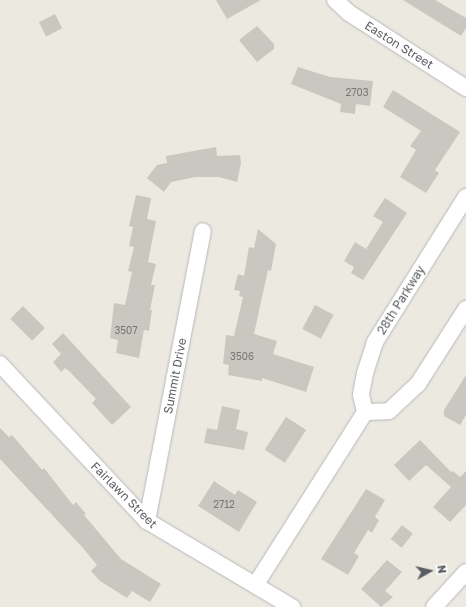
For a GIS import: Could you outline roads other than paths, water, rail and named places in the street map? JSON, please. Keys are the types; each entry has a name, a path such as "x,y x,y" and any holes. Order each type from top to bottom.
{"street":[{"name":"Easton Street","path":"334,0 349,13 466,88"},
{"name":"28th Parkway","path":"365,412 361,394 364,373 375,342 466,197"},
{"name":"Summit Drive","path":"147,521 203,230"},
{"path":"256,584 365,412 389,411 418,384 466,309"},
{"name":"Fairlawn Street","path":"0,364 147,521 256,584 292,607"},
{"path":"434,607 466,572"}]}
